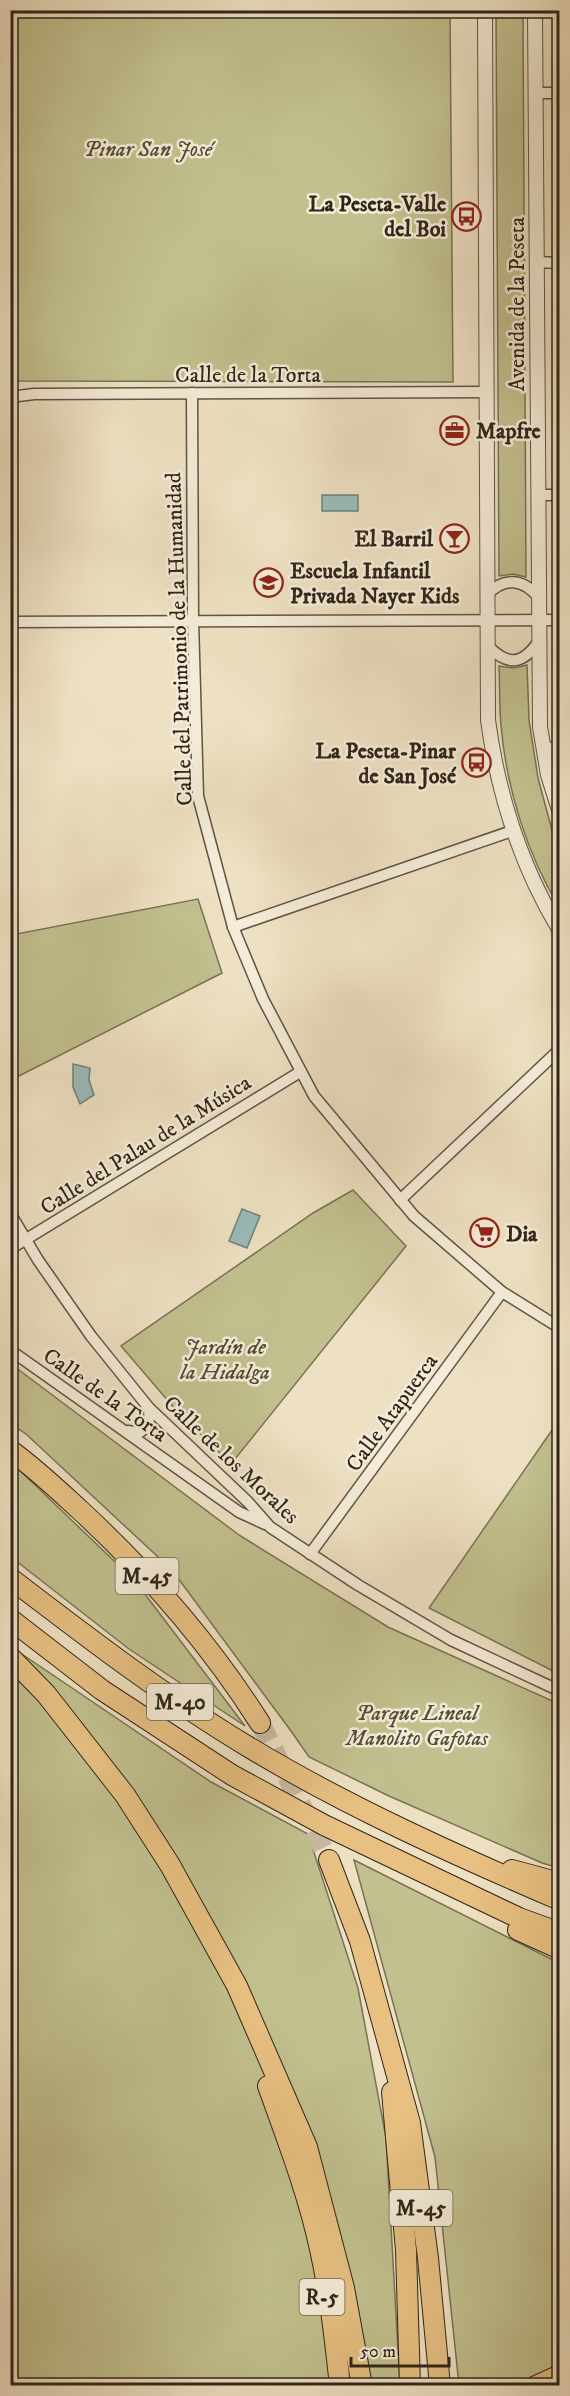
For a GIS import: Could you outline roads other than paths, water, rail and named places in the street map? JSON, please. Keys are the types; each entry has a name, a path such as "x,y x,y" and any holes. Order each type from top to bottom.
{"highway":[{"name":"M-45","path":"10,1450 28,1463 80,1510 154,1582 229,1675 260,1724"},
{"name":"M-40","path":"10,1578 120,1663 247,1746 362,1809 466,1859 560,1900"},
{"name":"M-40","path":"10,1619 102,1690 232,1775 324,1825 519,1918 560,1933"},
{"path":"10,1656 46,1694 125,1795 170,1865 237,1986 307,2147 344,2288 362,2385"},
{"path":"324,1825 365,1857 560,1949"},
{"path":"466,1859 560,1883"},
{"name":"M-45","path":"329,1860 360,1941 410,2123 428,2258 440,2385"},
{"path":"201,1918 265,2078 309,2209 320,2247 331,2306 339,2385"},
{"name":"M-45","path":"387,2034 406,2250 410,2385"},
{"name":"R-5","path":"309,2209 330,2351 331,2385"},
{"path":"536,2385 560,2375"}],"street":[{"name":"Avenida de la Peseta","path":"485,10 488,720 494,764 512,831 533,880 560,931"},
{"name":"Avenida de la Peseta","path":"535,10 540,727 548,775 560,813"},
{"path":"535,93 560,93"},
{"path":"537,262 560,262"},
{"name":"Calle de la Torta","path":"10,397 34,394 487,392"},
{"name":"Calle del Patrimonio de la Humanidad","path":"192,393 193,620 198,796 233,927 263,999 314,1096 414,1216 502,1292 560,1328"},
{"path":"538,495 560,495"},
{"path":"487,595 500,584 517,582 526,585 539,598"},
{"path":"10,622 560,620"},
{"path":"487,645 501,657 513,661 522,659 539,641"},
{"path":"543,747 560,749"},
{"path":"233,927 512,831"},
{"path":"400,1200 560,1049"},
{"name":"Calle del Palau de la Música","path":"10,1250 300,1072"},
{"name":"Calle de los Morales","path":"10,1213 26,1241 91,1336 149,1408 217,1472 270,1527 358,1585 452,1640 560,1691"},
{"name":"Calle Atapuerca","path":"310,1554 502,1292"},
{"name":"Calle de la Torta","path":"10,1350 239,1512 270,1527"},
{"path":"124,1431 139,1434 146,1428 150,1420 149,1408"}],"water":[{"path":"322,495 358,495 358,511 322,511"},
{"path":"73,1064 90,1068 89,1080 94,1095 80,1104 73,1087"},
{"path":"242,1209 260,1216 247,1248 229,1241"}],"tunnel":[{"path":"260,1723 329,1860"}],"place":[{"name":"La Peseta-Valle del Boi","path":"467,216"},
{"name":"Mapfre","path":"455,430"},
{"name":"El Barril","path":"454,538"},
{"name":"Escuela Infantil Privada Nayer Kids","path":"269,583"},
{"name":"La Peseta-Pinar de San José","path":"477,763"},
{"name":"Dia","path":"485,1233"}],"park label":[{"name":"Pinar San José","path":"148,148"},
{"name":"Jardín de la Hidalga","path":"225,1358"},
{"name":"Parque Lineal Manolito Gafotas","path":"417,1724"}]}
